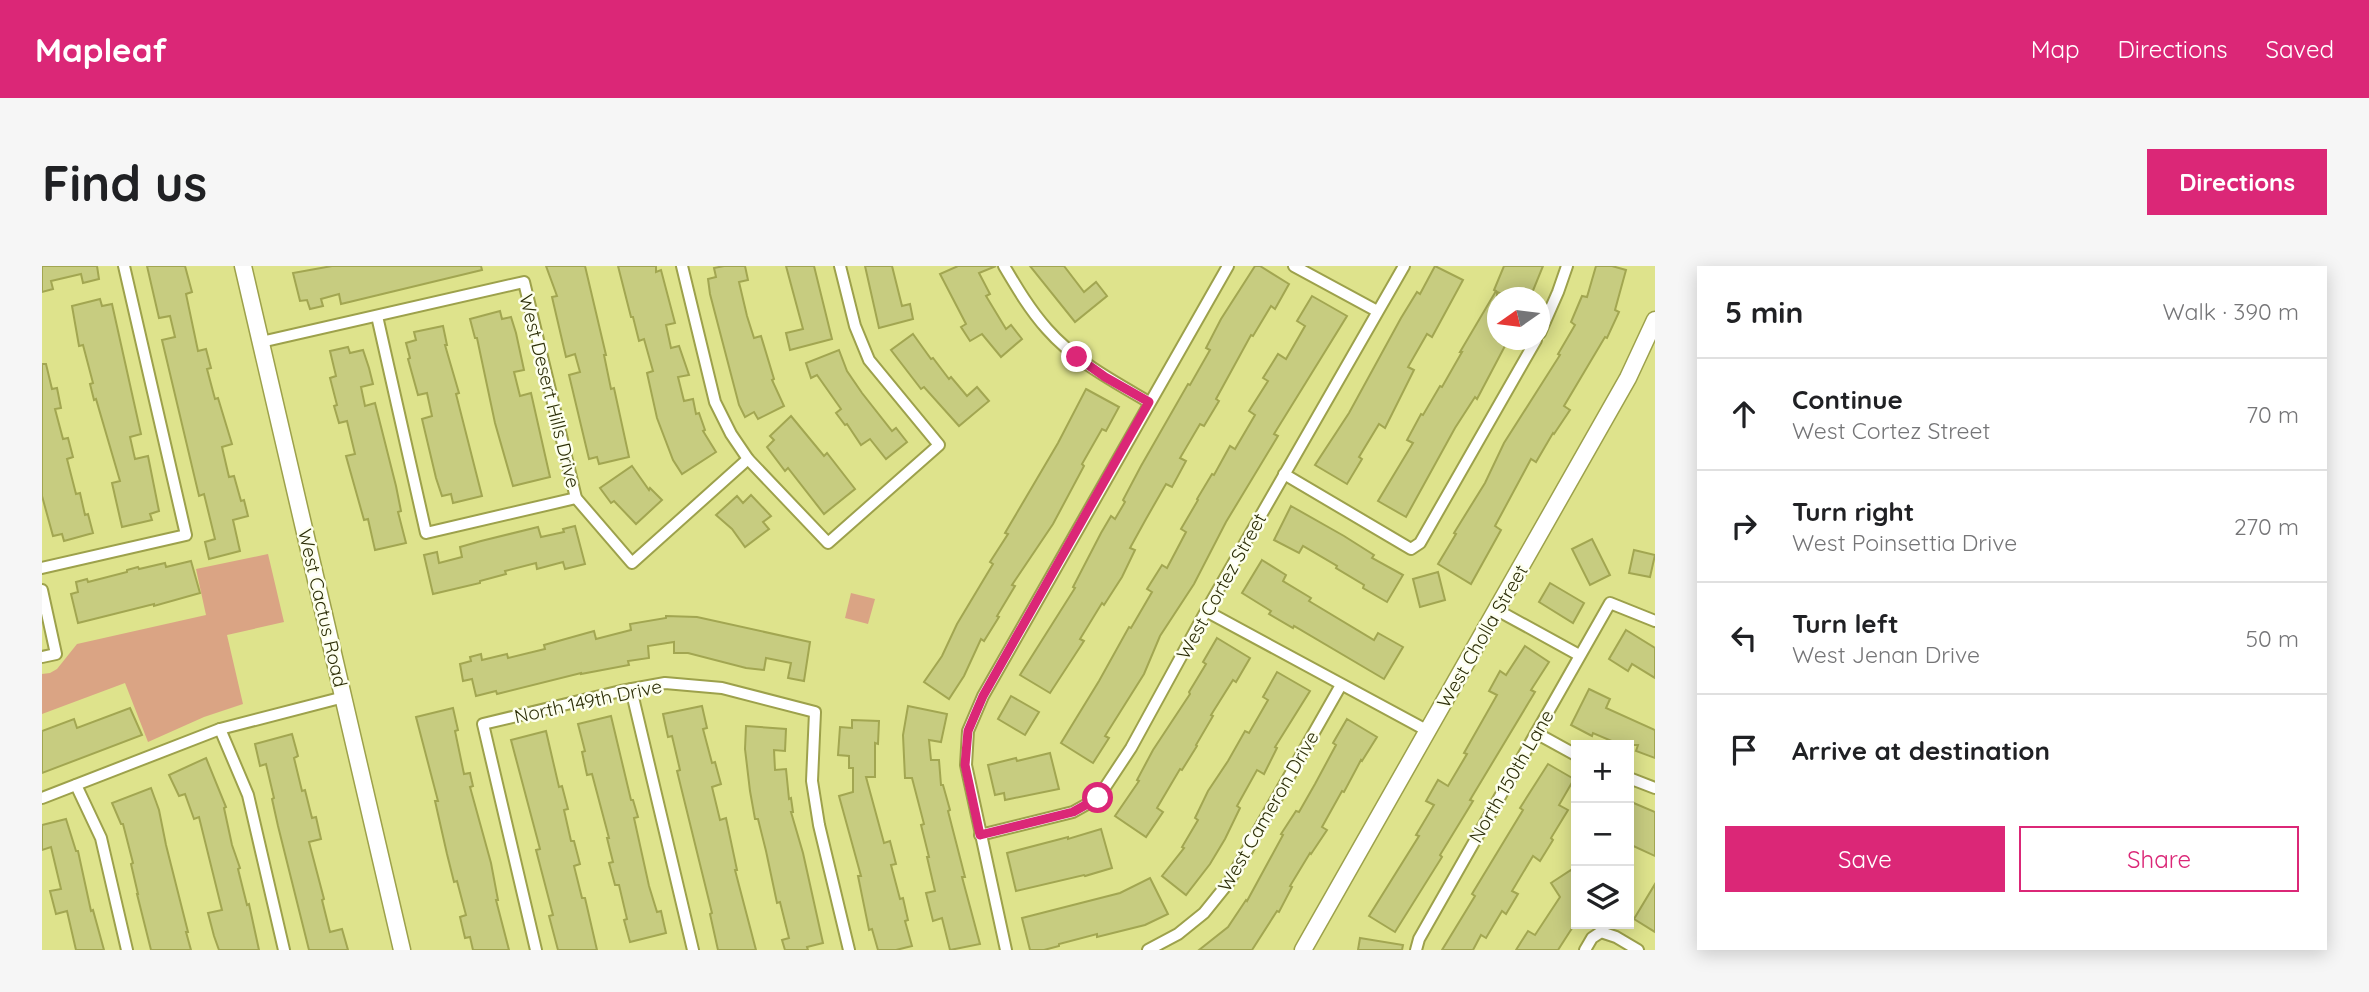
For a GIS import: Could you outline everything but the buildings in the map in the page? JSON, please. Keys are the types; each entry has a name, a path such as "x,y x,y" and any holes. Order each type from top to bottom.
{"street":[{"path":"42,568 186,535 124,266"},
{"name":"West Cactus Road","path":"243,266 402,950"},
{"path":"682,266 715,402 730,434 748,459 828,543 939,445 869,360 855,326 840,266"},
{"path":"1004,266 1039,319 1067,348 1105,377 1149,402"},
{"path":"1006,950 965,765 968,731 983,696 1227,266"},
{"path":"1294,266 1377,311"},
{"name":"West Cortez Street","path":"980,835 1073,812 1098,798 1131,748 1206,611 1404,266"},
{"path":"1550,309 1567,266"},
{"name":"West Desert Hills Drive","path":"377,316 524,282 576,498 632,563 748,459"},
{"path":"261,342 377,316 426,533 576,498"},
{"name":"West Cholla Street","path":"1303,950 1628,378 1655,320"},
{"path":"1284,474 1411,549 1420,543 1530,350"},
{"path":"42,590 56,654 42,657"},
{"name":"North 150th Lane","path":"1416,950 1419,939 1578,655 1610,603 1655,621"},
{"path":"1497,610 1578,655"},
{"path":"1206,611 1428,731"},
{"name":"North 149th Drive","path":"536,950 483,724 631,689 665,683 687,683 722,688 815,712 812,781 819,825 849,950"},
{"name":"West Cameron Drive","path":"1148,950 1178,934 1204,913 1229,882 1341,685"},
{"path":"631,689 693,950"},
{"path":"42,798 220,729 344,697"},
{"path":"220,729 248,795 284,950"},
{"path":"1536,733 1571,752"},
{"path":"1634,780 1655,788"},
{"path":"76,785 101,838 127,950"},
{"path":"1586,950 1592,938 1601,932 1638,950"}],"shaded area":[{"path":"268,554 284,622 227,635 243,704 204,717 148,742 125,683 42,714 42,674 57,669 77,644 206,615 196,569"},
{"path":"851,593 875,599 868,624 845,618"}],"route":[{"path":"1077,357 1105,377 1149,402 983,696 968,731 965,765 980,835 1073,812 1098,798"}]}
